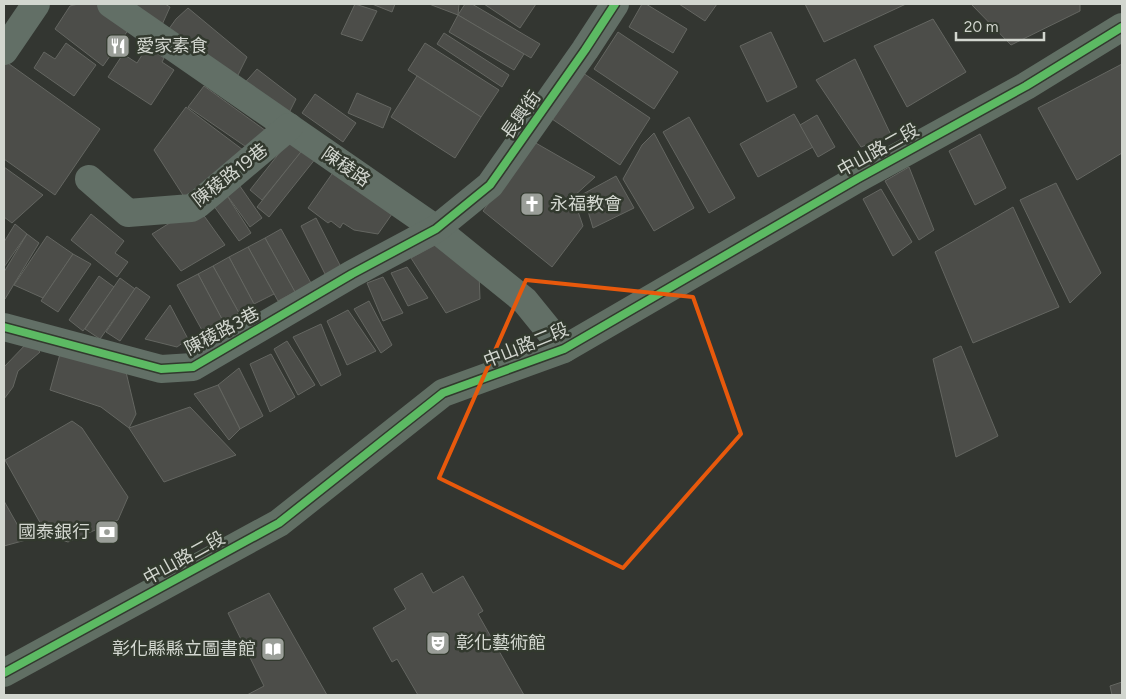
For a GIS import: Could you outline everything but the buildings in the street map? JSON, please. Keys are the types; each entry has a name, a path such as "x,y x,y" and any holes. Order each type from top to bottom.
{"main road":[{"name":"中山路二段","path":"4,673 279,523 443,392 564,349 857,179 1026,86 1122,27"}],"street":[{"path":"4,51 36,4"},
{"name":"陳稜路","path":"111,4 436,229 525,301 564,349"},
{"name":"長興街","path":"436,229 490,185 615,4"},
{"name":"陳稜路19巷","path":"89,179 128,213 191,208 289,127"},
{"name":"陳稜路3巷","path":"4,327 161,369 193,367 352,274 436,229"}],"highlighted area":[{"path":"526,280 693,297 741,434 623,568 439,478"}],"cycle path":[{"path":"4,327 161,369 193,367 352,274 436,229 490,185 615,4"},
{"path":"4,673 279,523 443,393 564,349 857,179 1026,86 1122,27"}],"place":[{"name":"愛家素食","path":"118,46"},
{"name":"永福教會","path":"532,204"},
{"name":"國泰銀行","path":"107,532"},
{"name":"彰化藝術館","path":"438,643"},
{"name":"彰化縣縣立圖書館","path":"273,649"}]}
